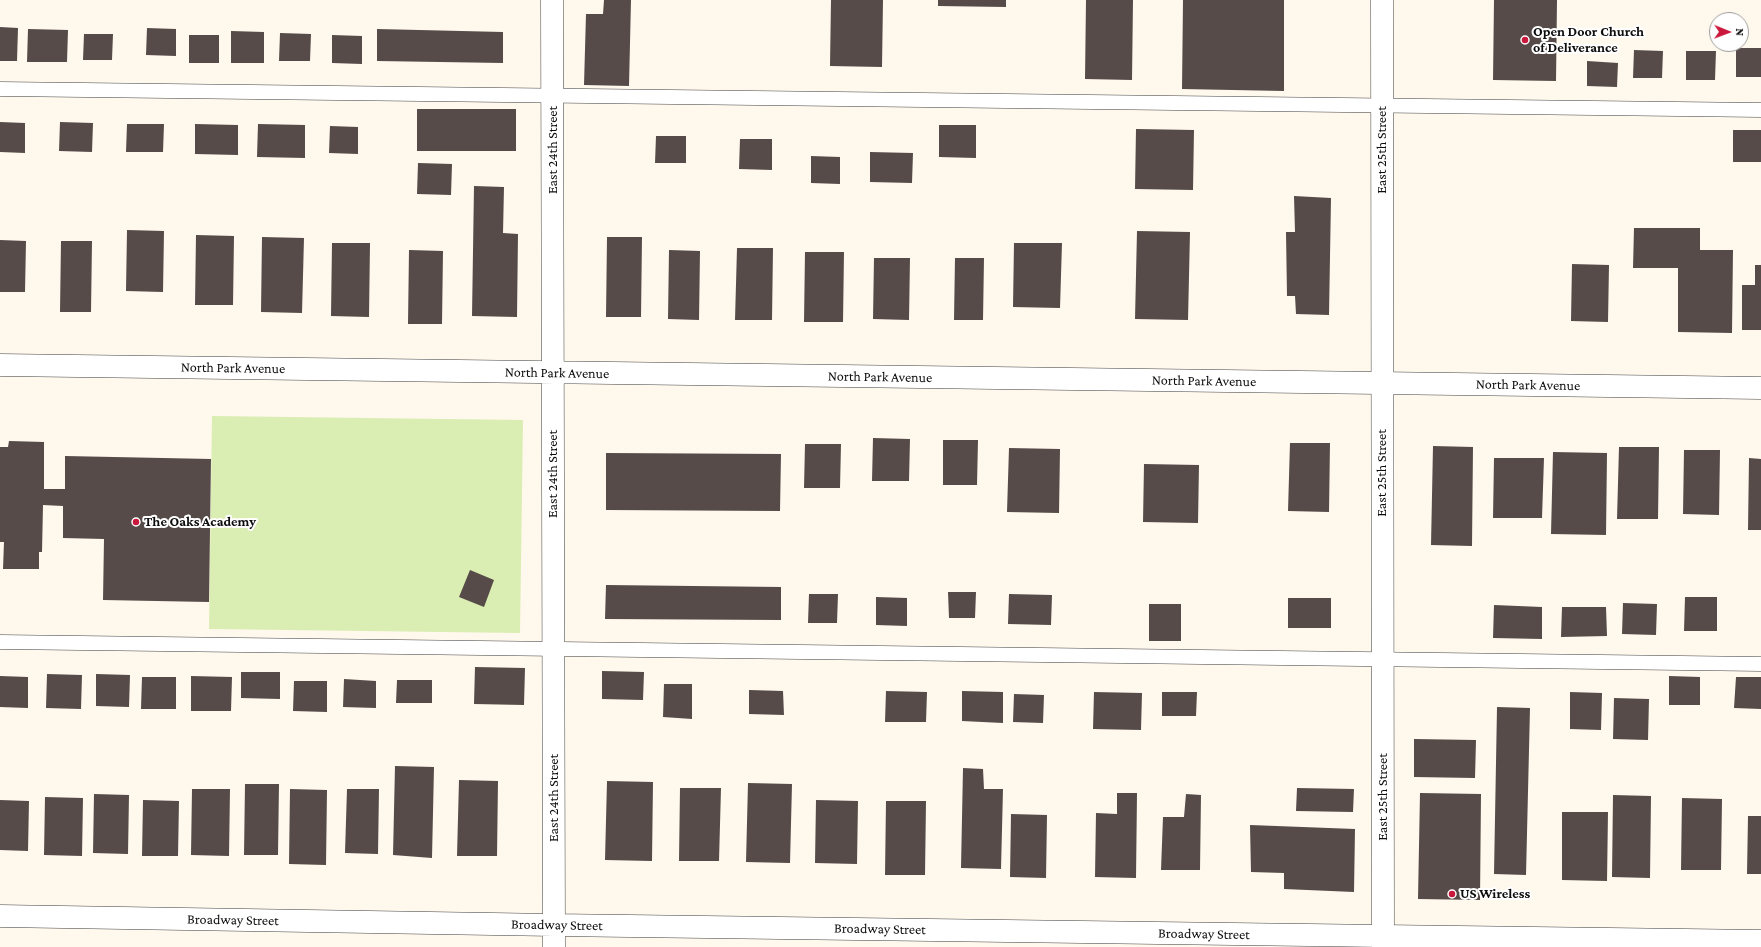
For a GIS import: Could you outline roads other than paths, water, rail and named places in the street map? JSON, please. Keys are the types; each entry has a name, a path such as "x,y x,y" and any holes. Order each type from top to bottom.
{"street":[{"name":"East 24th Street","path":"552,0 554,947"},
{"name":"East 25th Street","path":"1382,0 1383,942"},
{"name":"North Park Avenue","path":"0,365 1761,388"},
{"name":"Broadway Street","path":"0,916 554,925 1383,942 1761,941"}],"lane":[{"path":"0,89 1761,110"},
{"path":"0,642 1761,664"}],"place":[{"name":"Open Door Church of Deliverance","path":"1525,40"},
{"name":"The Oaks Academy","path":"136,522"},
{"name":"US Wireless","path":"1452,894"}]}
